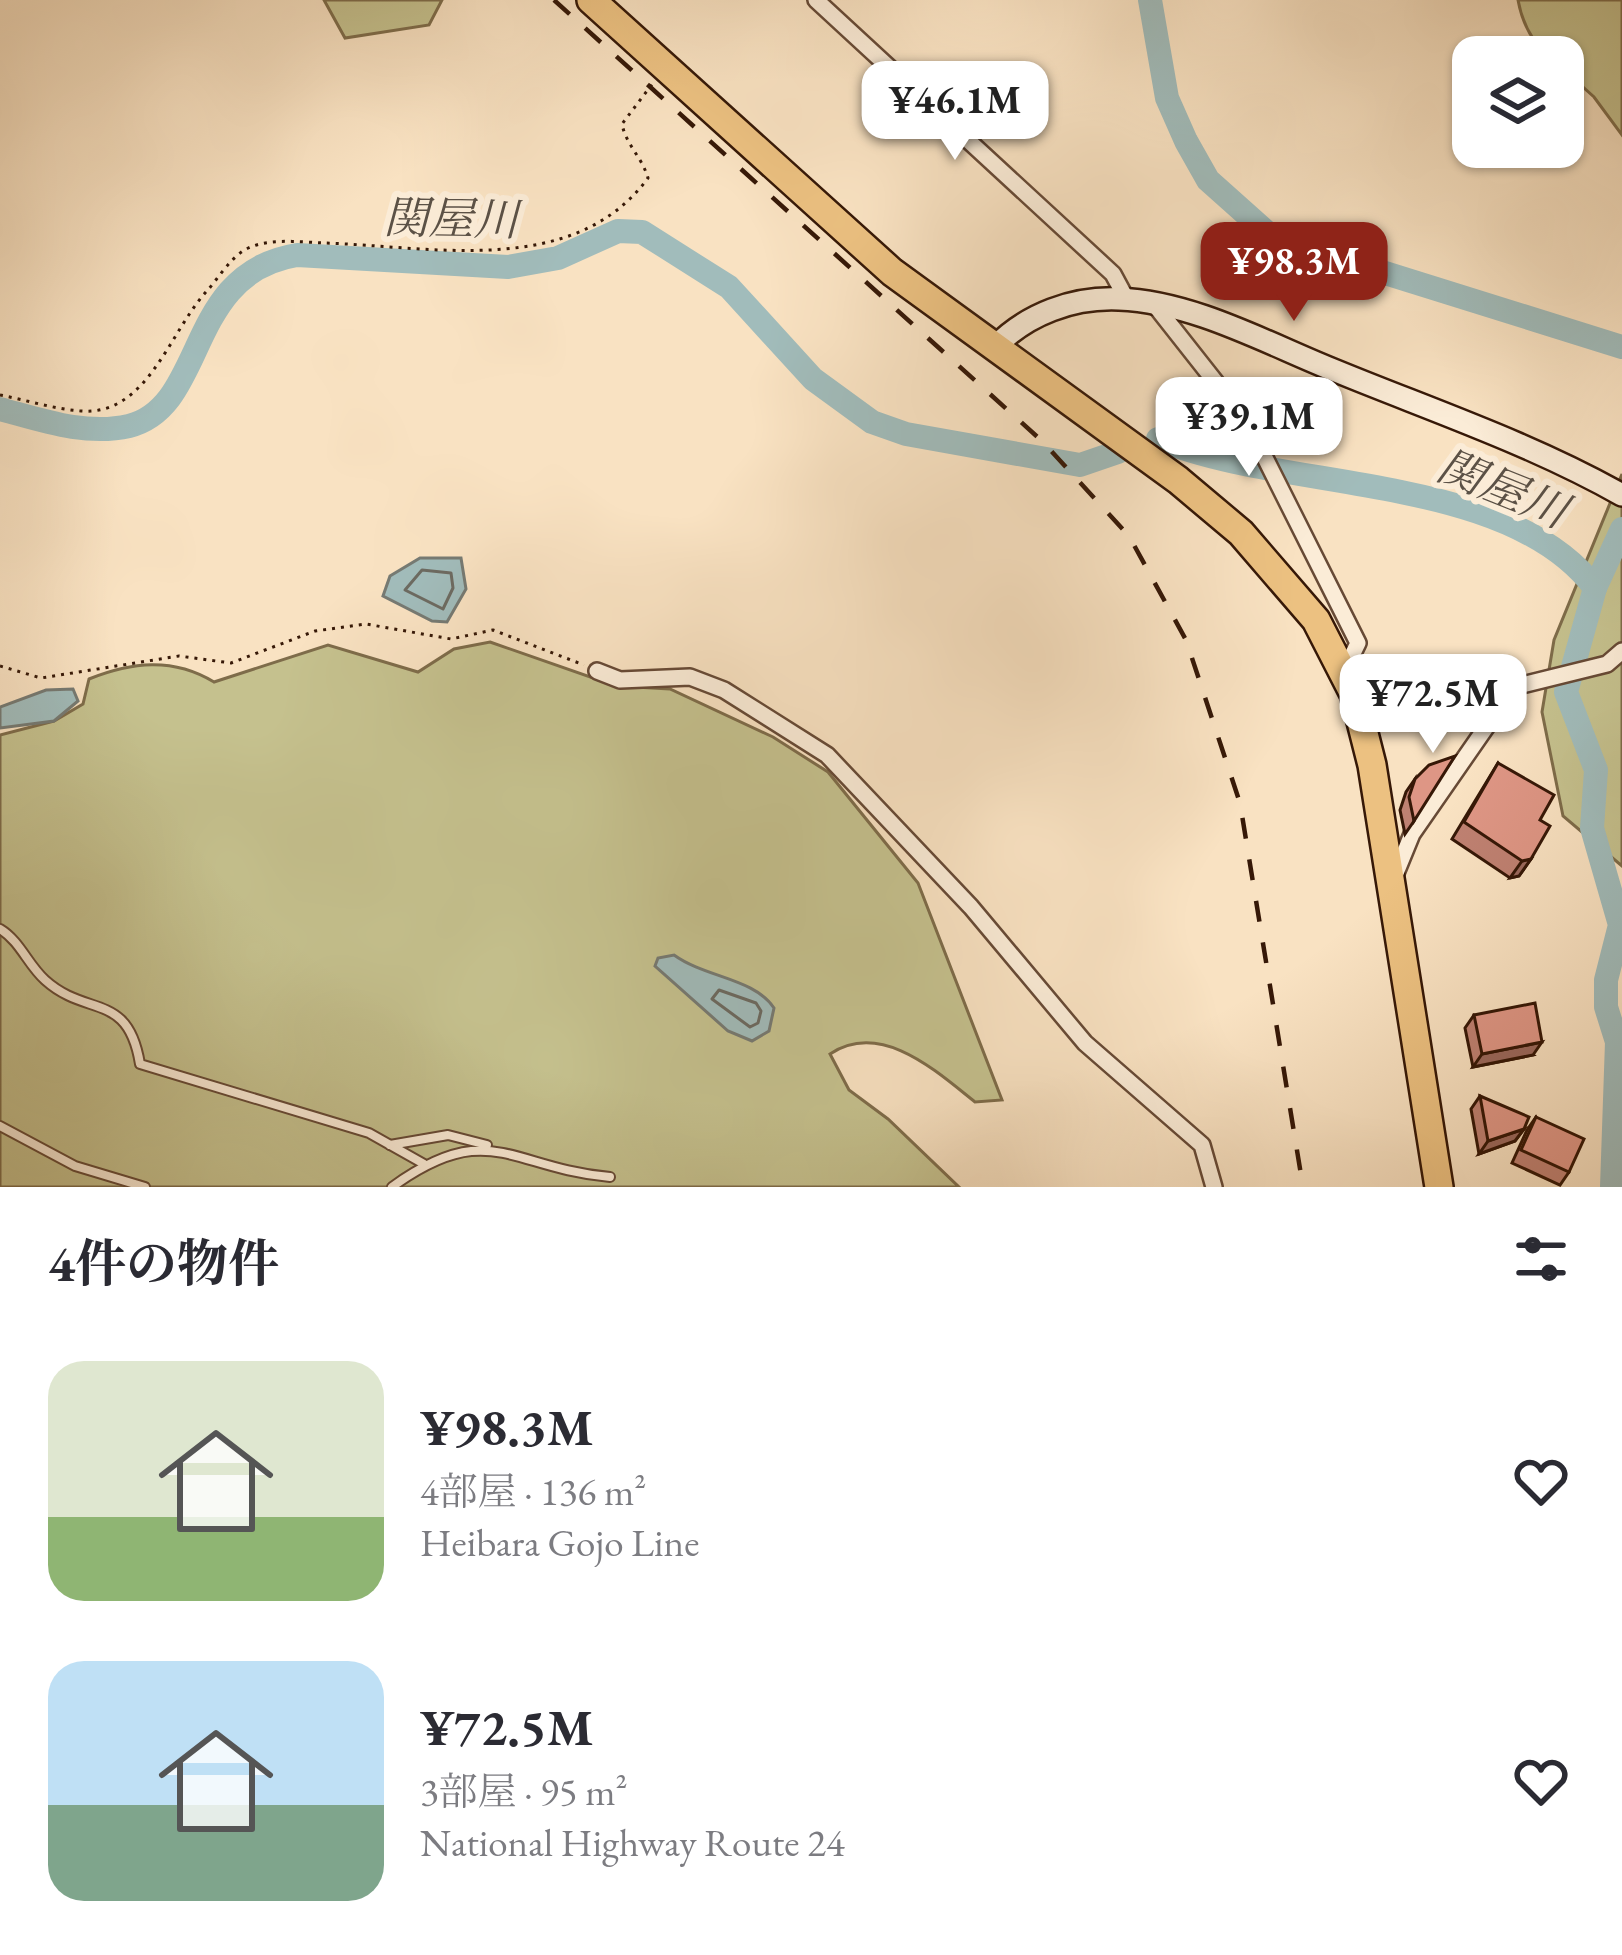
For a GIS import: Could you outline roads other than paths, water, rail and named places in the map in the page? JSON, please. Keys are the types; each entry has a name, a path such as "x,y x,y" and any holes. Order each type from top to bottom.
{"highway":[{"path":"591,0 892,272 1241,532 1316,620 1344,672 1372,765 1439,1187"}],"main road":[{"path":"995,347 1012,329 1053,309 1127,300 1154,304 1202,317 1622,495"}],"street":[{"path":"816,0 1113,274 1127,300"},
{"path":"1154,304 1247,422 1310,540 1358,643 1344,672"},
{"path":"1393,880 1412,834 1501,701 1527,682 1607,664 1622,651"},
{"path":"596,671 620,680 690,677 724,690 826,755 971,907 1085,1043 1202,1144 1214,1187"}],"lane":[{"path":"0,929 53,986 116,1012 129,1024 140,1064 287,1106 424,1164"},
{"path":"0,1126 75,1166 145,1187"},
{"path":"389,1146 448,1135 610,1177"},
{"path":"396,1184 452,1151 494,1148"},
{"path":"396,1184 399,1152"}],"water":[{"path":"420,558 461,558 466,589 447,622 432,621 383,596 390,576"},
{"path":"73,689 78,701 54,721 0,728 0,707 46,690"},
{"path":"674,955 765,998 774,1008 769,1031 752,1041 728,1031 655,966 658,958"}],"waterway":[{"path":"1150,0 1167,98 1186,141 1208,180 1273,238 1622,347"},
{"name":"関屋川","path":"0,409 96,429 129,426 154,414 173,393 215,312 234,286 261,267 297,255 508,267 558,258 618,231 642,232 729,287 813,379 872,422 906,434 1080,465 1118,452"},
{"name":"関屋川","path":"1158,439 1209,456 1451,504 1508,523 1556,550 1595,588"},
{"path":"1612,1187 1617,1042 1606,1007 1606,980 1620,925 1592,828 1596,770 1566,692 1595,588 1622,529"}],"railway":[{"path":"554,0 1043,442 1129,536 1186,640 1240,803 1303,1187"}]}
